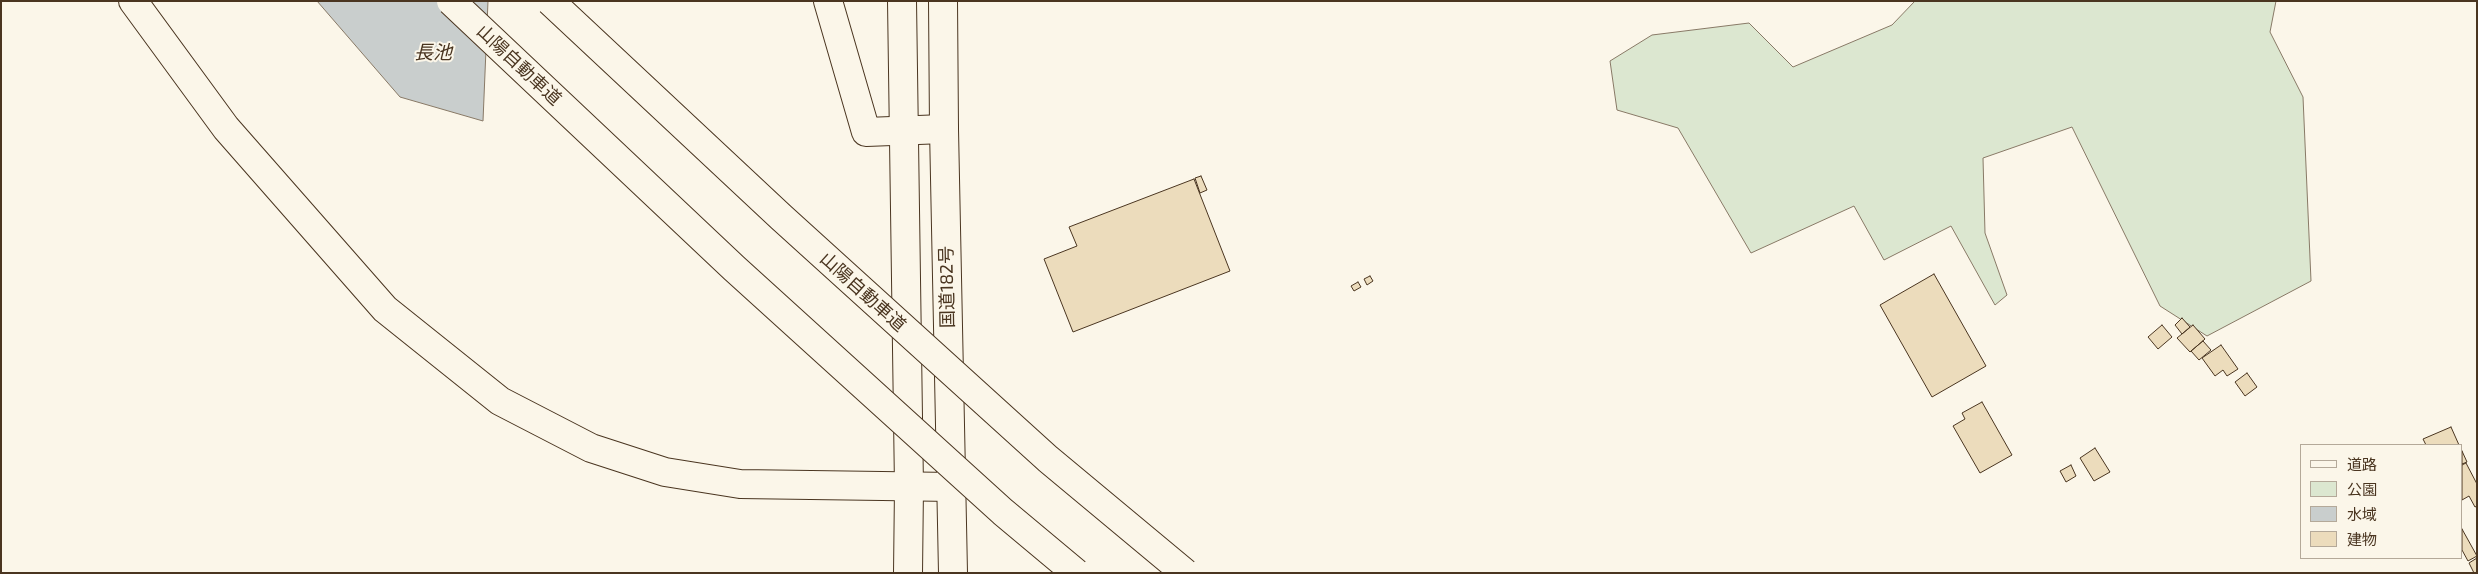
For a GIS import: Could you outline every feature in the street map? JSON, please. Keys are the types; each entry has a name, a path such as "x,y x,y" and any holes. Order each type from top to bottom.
{"main road":[{"path":"133,1 226,128 385,309 500,401 591,448 665,472 740,484 952,487"},
{"name":"山陽自動車道","path":"451,1 734,268 1003,512 1076,573"},
{"name":"山陽自動車道","path":"550,1 781,217 1041,453 1185,573"},
{"path":"828,1 866,132 944,129"},
{"path":"902,1 909,487 908,573"},
{"name":"国道182号","path":"943,1 953,573"}],"green space":[{"path":"1915,1 2276,1 2270,32 2303,97 2311,281 2207,336 2160,306 2072,127 1983,158 1985,233 2007,295 1995,305 1951,226 1884,260 1854,206 1751,253 1678,128 1617,110 1610,61 1652,35 1749,23 1793,67 1892,25"}],"water":[{"name":"長池","path":"317,1 488,1 483,121 400,97"}],"building":[{"path":"1201,176 1207,190 1200,193 1195,178"},
{"path":"1194,179 1230,271 1073,332 1044,259 1077,246 1069,227"},
{"path":"1934,274 1986,366 1932,397 1880,305"},
{"path":"1370,276 1373,281 1367,285 1364,279"},
{"path":"1358,282 1361,287 1354,291 1351,286"},
{"path":"2182,318 2190,327 2182,334 2175,325"},
{"path":"2162,325 2172,337 2158,349 2148,337"},
{"path":"2193,325 2205,339 2190,352 2177,338"},
{"path":"2203,341 2211,350 2199,360 2191,351"},
{"path":"2221,345 2238,369 2227,376 2223,370 2215,376 2202,358"},
{"path":"2247,373 2257,387 2245,396 2235,382"},
{"path":"1982,402 2012,455 1980,473 1953,426 1965,419 1962,413"},
{"path":"2451,427 2459,444 2426,444 2423,439"},
{"path":"2095,448 2110,472 2094,481 2080,458"},
{"path":"2463,453 2467,462 2463,464"},
{"path":"2466,463 2477,484 2477,506 2475,507 2469,496 2463,499 2463,464"},
{"path":"2071,465 2076,476 2066,482 2060,471"},
{"path":"2463,531 2477,556 2468,561 2463,552"},
{"path":"2477,558 2477,573 2474,573 2469,563"}]}
